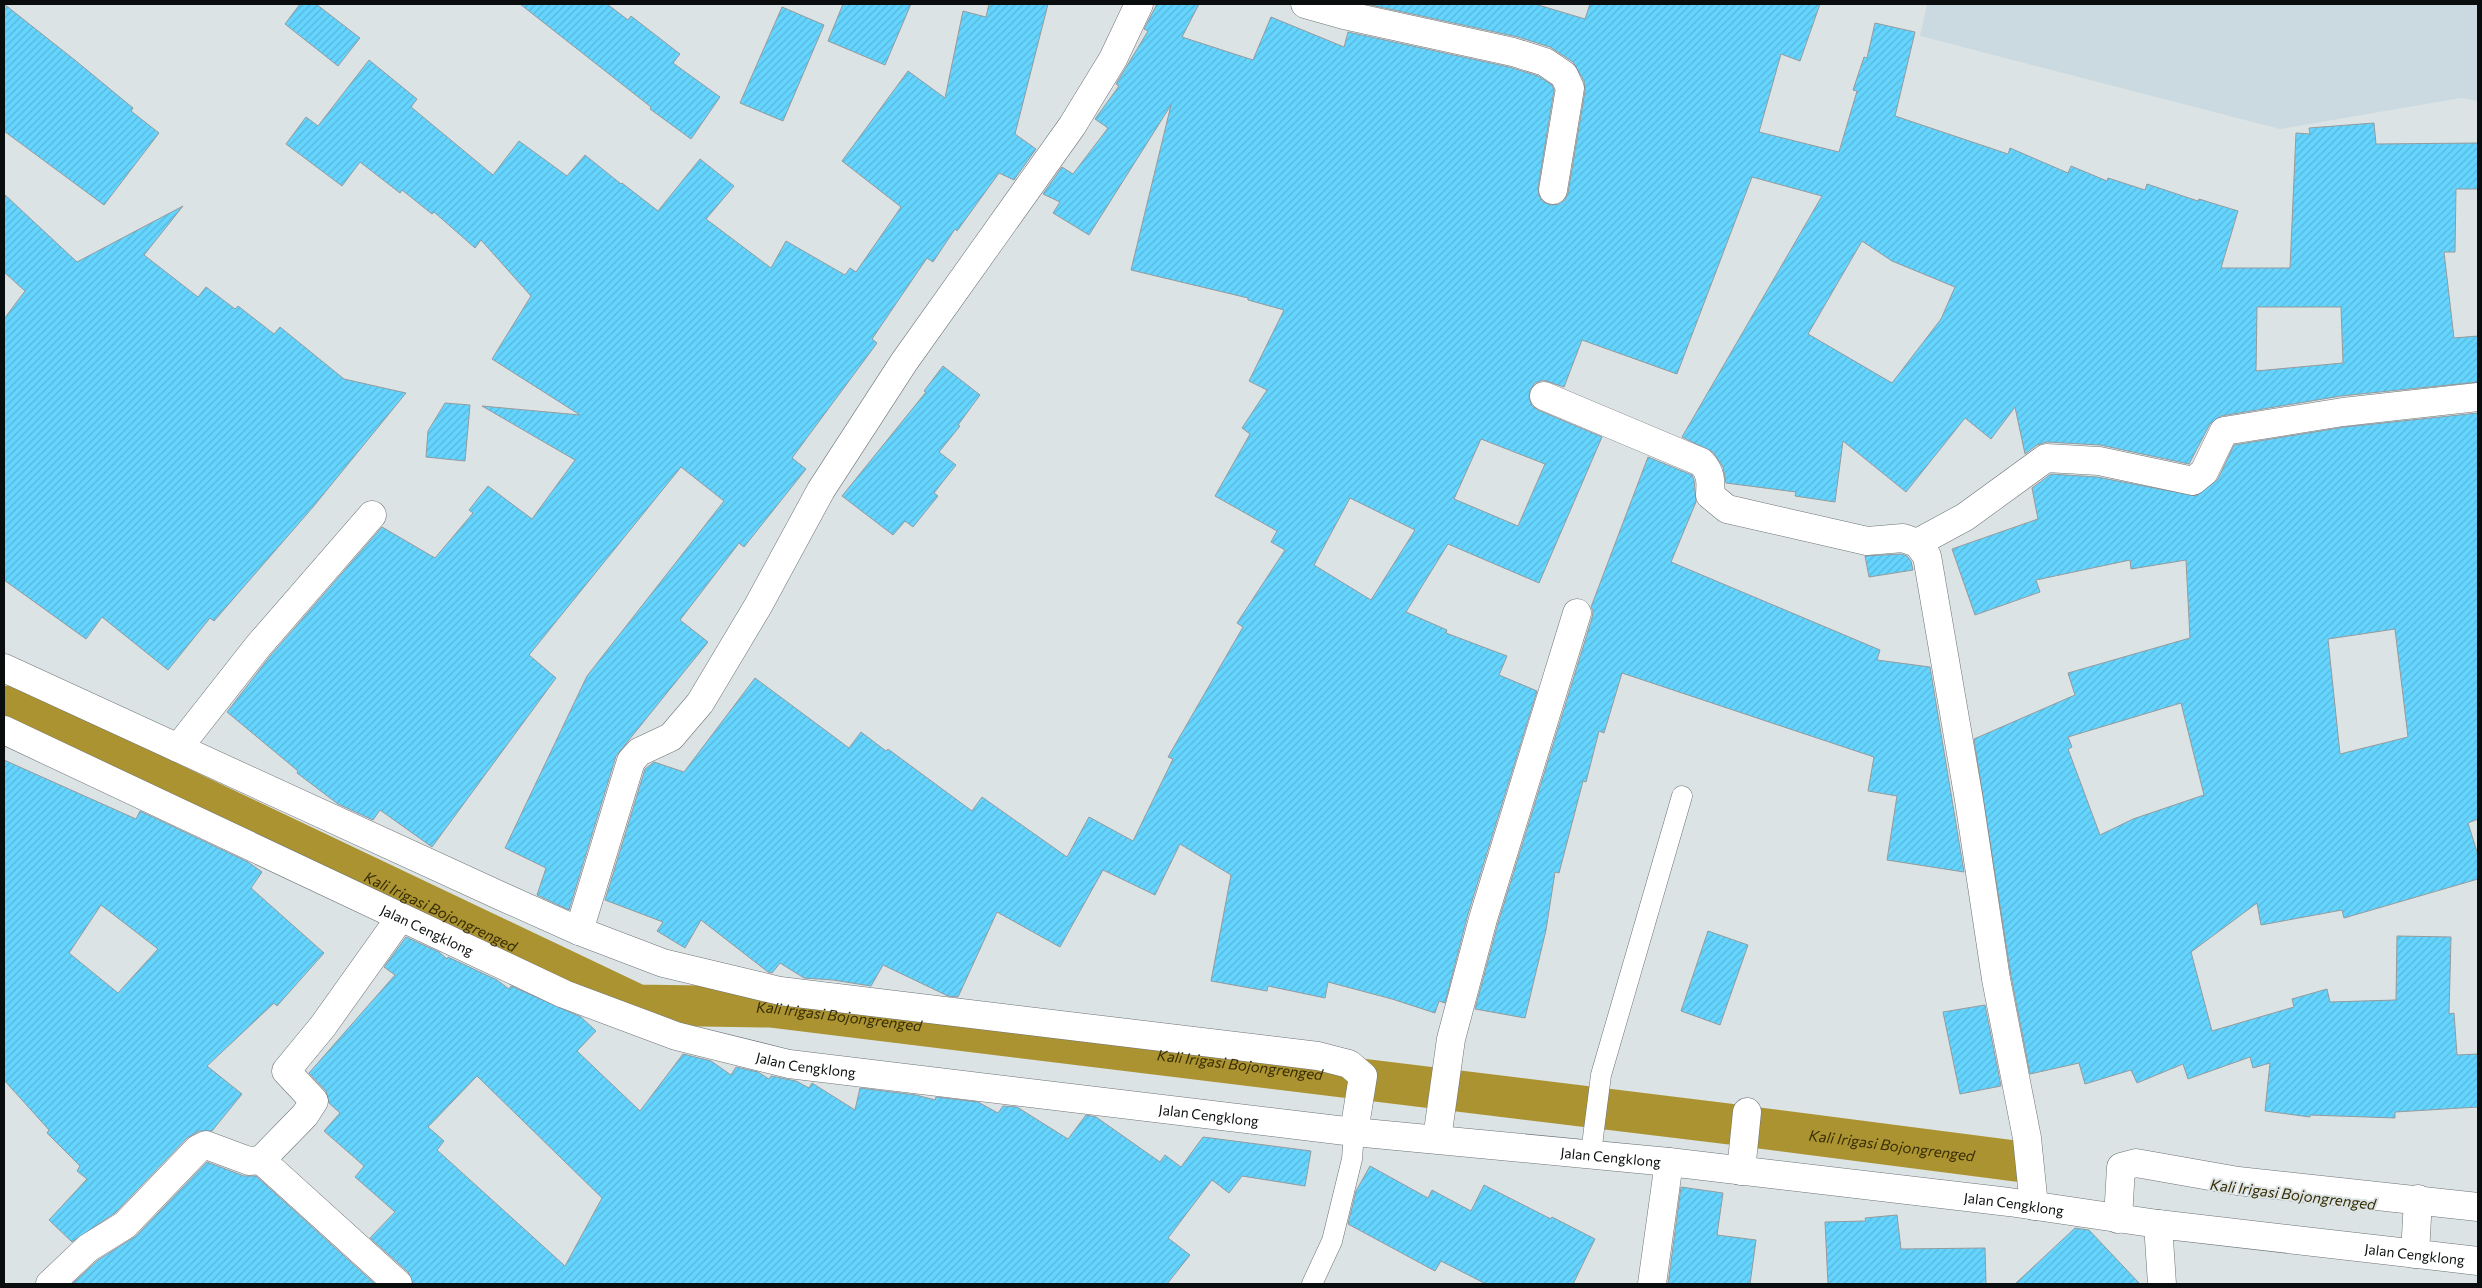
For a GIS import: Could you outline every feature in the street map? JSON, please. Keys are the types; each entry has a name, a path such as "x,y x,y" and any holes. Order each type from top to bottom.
{"street":[{"path":"579,931 631,761 639,752 670,737 700,703 758,606 821,490 904,362 1072,126 1113,59 1139,4"},
{"path":"1305,4 1344,15 1513,52 1545,62 1564,75 1570,88 1553,190"},
{"path":"1544,396 1701,462 1707,468 1711,477 1710,495 1727,509 1866,541 1903,538 1917,543 1927,556 1969,800 1996,979 2027,1138 2034,1206"},
{"path":"1917,543 1965,517 2046,458 2099,461 2193,481 2204,472 2224,432 2343,412 2478,396"},
{"path":"178,748 259,645 372,515"},
{"path":"1437,1139 1451,1039 1481,928 1577,613"},
{"path":"4,668 579,931 663,963 780,991 1318,1056 1350,1064 1363,1076 1355,1126"},
{"name":"Jalan Cengklong","path":"4,730 564,994 676,1036 790,1064 1355,1126 1437,1139 1592,1148 1669,1162 2034,1206 2118,1212 2158,1224 2478,1261"},
{"path":"50,1284 88,1248 125,1226 198,1149 206,1145 249,1161 261,1160 305,1115 314,1101 286,1071 323,1026 400,918"},
{"path":"1741,1171 1747,1112"},
{"path":"261,1160 398,1284"},
{"path":"1652,1284 1669,1162"},
{"path":"2118,1212 2121,1166 2136,1163 2238,1181 2478,1207"},
{"path":"2415,1254 2418,1199"},
{"path":"2158,1224 2162,1284"}],"lane":[{"path":"1592,1148 1601,1088 1601,1075 1682,796"},
{"path":"1312,1284 1332,1241 1352,1160 1355,1126"}],"shaded area":[{"path":"1927,4 2478,4 2478,101 2461,98 2280,129 1920,36"}],"building":[{"path":"4,4 133,108 131,111 159,133 104,205 4,131"},
{"path":"300,4 316,4 360,38 338,66 285,24"},
{"path":"520,4 607,4 628,20 631,16 680,54 673,63 720,97 691,139 650,109 651,107"},
{"path":"843,4 911,4 885,65 828,41"},
{"path":"989,4 1048,4 1015,134 1036,149 1014,180 999,173 957,231 955,229 933,262 927,258 872,339 877,343 792,458 806,469 744,547 739,543 680,620 708,642 616,756 569,910 537,895 546,868 505,848 587,676 724,501 681,467 529,655 556,678 432,847 380,810 373,820 338,804 297,773 298,771 227,712 271,655 382,527 435,558 473,513 469,510 488,486 532,519 575,460 482,406 580,415 492,359 531,296 481,240 475,248 434,212 432,214 402,190 400,193 360,162 342,186 286,144 306,117 318,126 369,60 417,99 411,107 493,175 519,141 567,176 585,155 658,211 700,159 734,186 706,219 771,268 786,241 845,275 850,268 856,272 901,207 842,161 908,71 945,98 963,11 986,17"},
{"path":"1157,4 1199,4 1182,37 1253,60 1271,17 1344,47 1348,32 1509,67 1538,76 1552,85 1554,90 1538,188 1539,196 1543,202 1551,205 1559,204 1565,200 1568,193 1585,91 1584,81 1573,62 1550,47 1518,37 1366,4 1535,4 1585,19 1590,4 1820,4 1800,61 1781,54 1759,132 1839,152 1857,91 1853,90 1864,57 1867,58 1875,23 1915,32 1895,116 2008,154 2010,148 2068,173 2071,166 2107,181 2108,178 2145,190 2147,184 2198,201 2199,199 2238,211 2221,268 2290,268 2296,133 2310,134 2309,128 2374,123 2376,144 2478,143 2478,189 2456,189 2455,252 2444,252 2454,338 2478,336 2478,382 2341,396 2221,416 2210,424 2189,464 2100,445 2047,442 2037,445 2025,454 2015,407 1991,439 1965,418 1906,492 1843,441 1835,502 1795,496 1796,492 1726,483 1723,467 1713,452 1682,437 1822,196 1752,177 1677,374 1582,340 1564,387 1543,380 1535,383 1530,390 1529,398 1532,406 1538,410 1602,437 1539,583 1448,544 1406,612 1447,630 1446,633 1507,656 1499,675 1537,691 1468,914 1445,1003 1439,1001 1435,1013 1328,982 1325,998 1268,986 1267,991 1211,981 1231,875 1180,844 1155,895 1103,870 1060,947 997,912 958,997 948,996 883,965 871,986 804,978 780,963 772,973 768,972 701,920 685,948 657,931 663,922 605,900 645,769 654,762 684,772 755,678 849,748 861,732 886,751 888,749 972,811 982,797 1067,857 1089,817 1133,841 1173,759 1168,757 1243,627 1237,623 1285,550 1271,542 1277,531 1215,496 1250,434 1242,428 1267,390 1249,381 1284,310 1248,300 1248,298 1131,270 1171,105 1089,235 1053,213 1060,202 1043,194 1062,167 1073,174 1108,128 1095,119 1119,86 1116,84 1148,31 1144,29","holes":["1862,241 1892,261 1955,287 1941,319 1892,383 1808,334","2257,307 2341,307 2343,363 2256,371","1481,439 1545,464 1518,526 1454,499","1350,498 1415,530 1371,600 1314,565"]},
{"path":"782,7 824,25 783,121 740,103"},
{"path":"4,194 77,262 183,206 144,255 198,297 206,287 235,309 238,306 274,334 280,327 344,379 406,393 313,507 214,621 210,618 168,670 102,617 86,639 4,580 4,319 25,291 4,272"},
{"path":"943,366 980,395 958,425 960,426 939,452 956,465 934,493 938,496 913,527 905,521 893,535 842,496 926,392 924,391"},
{"path":"445,403 470,405 465,461 426,457 428,431"},
{"path":"2478,413 2478,819 2468,823 2478,855 2478,879 2344,918 2342,910 2261,925 2257,903 2191,952 2212,1031 2294,1007 2292,999 2327,989 2330,1002 2396,1000 2397,936 2451,937 2449,1014 2454,1013 2457,1055 2478,1054 2478,1107 2395,1112 2395,1118 2310,1115 2310,1117 2265,1111 2270,1063 2253,1068 2250,1057 2188,1079 2183,1064 2137,1083 2131,1070 2085,1084 2079,1063 2030,1074 2011,976 1974,739 2075,695 2068,673 2190,638 2186,560 2131,569 2130,560 2036,580 2040,592 1975,615 1952,549 2038,519 2032,488 2051,474 2097,477 2196,496 2218,479 2234,445 2345,427","holes":["2395,629 2408,737 2340,754 2328,639","2181,703 2204,795 2133,819 2100,835 2068,749 2072,747 2068,737"]},
{"path":"1648,457 1692,475 1694,480 1696,502 1671,562 1880,650 1877,660 1930,667 1964,872 1887,860 1897,796 1868,791 1874,757 1622,673 1604,733 1599,731 1586,782 1583,781 1559,873 1555,872 1546,930 1525,1018 1475,1009 1498,923 1592,618 1593,611 1591,607"},
{"path":"1901,554 1907,556 1911,561 1913,570 1869,577 1865,556"},
{"path":"4,760 136,819 140,811 248,862 262,872 251,888 324,953 277,1006 274,1003 207,1066 242,1094 212,1131 199,1131 187,1138 115,1213 72,1242 49,1220 87,1179 77,1171 80,1166 47,1133 49,1130 4,1080","holes":["101,905 158,949 118,993 69,953"]},
{"path":"1708,931 1748,945 1720,1025 1681,1011"},
{"path":"406,937 439,952 447,959 448,957 497,980 509,989 511,986 581,1017 596,1031 577,1051 640,1111 683,1054 711,1061 731,1075 736,1067 758,1072 769,1079 771,1076 796,1081 809,1088 812,1083 855,1110 860,1088 916,1095 935,1100 936,1097 978,1102 998,1113 1003,1106 1017,1107 1068,1139 1086,1115 1096,1117 1160,1162 1165,1155 1181,1167 1203,1137 1311,1151 1305,1186 1242,1176 1229,1193 1212,1180 1168,1238 1190,1255 1167,1284 413,1284 408,1272 370,1238 395,1212 355,1177 364,1166 324,1131 340,1113 329,1103 326,1091 309,1073 395,975 384,967","holes":["477,1076 602,1198 565,1266 437,1150 444,1141 428,1127"]},
{"path":"1985,1005 2001,1086 1960,1094 1943,1012"},
{"path":"207,1162 244,1176 256,1176 375,1284 72,1284 98,1260 136,1236"},
{"path":"1370,1166 1428,1198 1432,1190 1471,1211 1484,1185 1595,1239 1573,1284 1486,1284 1441,1261 1435,1271 1348,1224 1356,1191"},
{"path":"1681,1187 1723,1193 1717,1235 1756,1240 1750,1284 1668,1284"},
{"path":"1897,1215 1901,1249 1985,1248 1986,1284 1828,1284 1825,1222 1866,1221 1865,1218"},
{"path":"2075,1228 2089,1230 2140,1284 2015,1284"}],"waterway":[{"name":"Kali Irigasi Bojongrenged","path":"9,706 638,1005 770,1007 1729,1124"},
{"name":"Kali Irigasi Bojongrenged","path":"1759,1128 2023,1162"}]}
